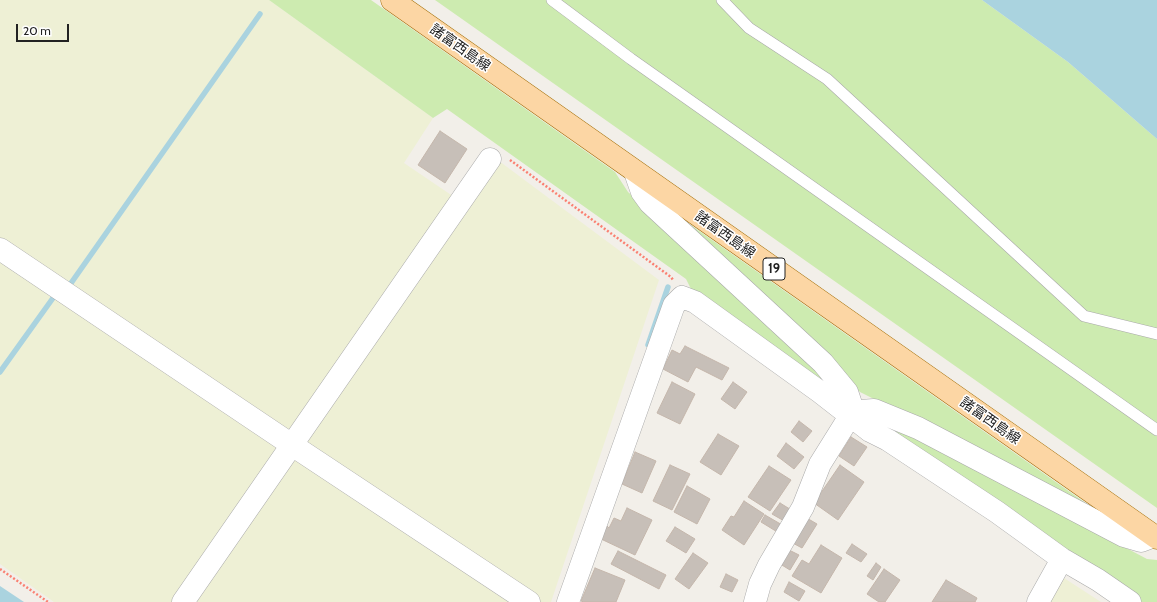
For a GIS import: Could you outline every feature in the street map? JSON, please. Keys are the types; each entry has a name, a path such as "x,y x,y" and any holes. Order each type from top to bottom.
{"main road":[{"name":"諸富西島線","path":"392,0 1155,537"}],"street":[{"path":"183,602 490,159"},
{"path":"635,172 642,192 650,203 823,363 847,392 851,404 850,416 820,464 803,507 766,571 760,584 755,602"},
{"path":"0,249 292,446 529,602"},
{"path":"568,602 674,305 682,297 695,302 820,392 870,431 888,440 997,512 1062,559 1098,580 1130,602"},
{"path":"850,416 860,411 874,410 918,428 1124,536 1141,541 1155,537"},
{"path":"1038,602 1062,559"}],"lane":[{"path":"552,0 631,59 1157,430"},
{"path":"722,0 749,28 827,79 1084,316 1157,334"}],"path":[{"path":"490,159 502,154 671,277 682,297"},
{"path":"0,569 48,602"}],"green space":[{"path":"0,0 269,0 433,118 404,163 466,205 499,161 659,280 551,602 54,602 0,564"},
{"path":"269,0 371,0 615,172 628,192 831,382 841,401 694,295 686,279 447,109 433,118"},
{"path":"435,0 982,0 1068,62 1157,139 1157,508"},
{"path":"668,209 1097,511 860,392"},
{"path":"875,424 911,434 1147,559 1157,560 1157,602 1142,602"},
{"path":"1064,578 1101,602 1050,602"}],"water":[{"path":"982,0 1157,0 1157,139 1068,62"},
{"path":"0,586 24,602 0,602"}],"building":[{"path":"440,131 467,149 445,183 418,165"},
{"path":"685,346 729,368 722,380 696,367 688,382 663,369 672,350 680,354"},
{"path":"672,382 695,394 680,424 657,413"},
{"path":"733,382 747,392 735,409 721,399"},
{"path":"799,421 812,431 803,442 791,432"},
{"path":"718,434 739,446 721,475 700,462"},
{"path":"851,437 867,447 854,466 839,456"},
{"path":"786,443 804,457 794,469 777,456"},
{"path":"635,452 656,461 642,493 622,484"},
{"path":"670,465 690,474 672,510 653,501"},
{"path":"840,465 864,482 838,520 814,503"},
{"path":"769,466 791,480 770,511 748,497"},
{"path":"687,486 710,499 697,524 674,512"},
{"path":"744,501 764,514 744,545 722,530 731,516 734,517"},
{"path":"780,503 793,511 786,522 772,514"},
{"path":"627,508 652,520 635,555 601,539 607,526 609,528 614,518 621,521"},
{"path":"765,515 784,526 779,533 761,522"},
{"path":"805,517 817,524 802,548 791,542"},
{"path":"675,527 695,539 686,553 666,541"},
{"path":"852,544 867,554 861,562 846,553"},
{"path":"821,545 842,558 821,593 792,576 802,560 809,564"},
{"path":"785,548 799,555 790,570 777,562"},
{"path":"618,551 666,575 659,589 611,564"},
{"path":"693,553 708,563 689,589 675,579"},
{"path":"876,563 881,567 873,580 867,576"},
{"path":"595,568 625,580 616,602 581,601"},
{"path":"884,569 900,580 885,602 879,602 867,594"},
{"path":"726,574 738,580 732,592 720,587"},
{"path":"946,580 977,598 975,602 932,602"},
{"path":"789,582 805,591 799,601 784,592"}],"waterway":[{"path":"69,286 260,14"},
{"path":"648,345 668,287"},
{"path":"0,372 53,298"}]}
